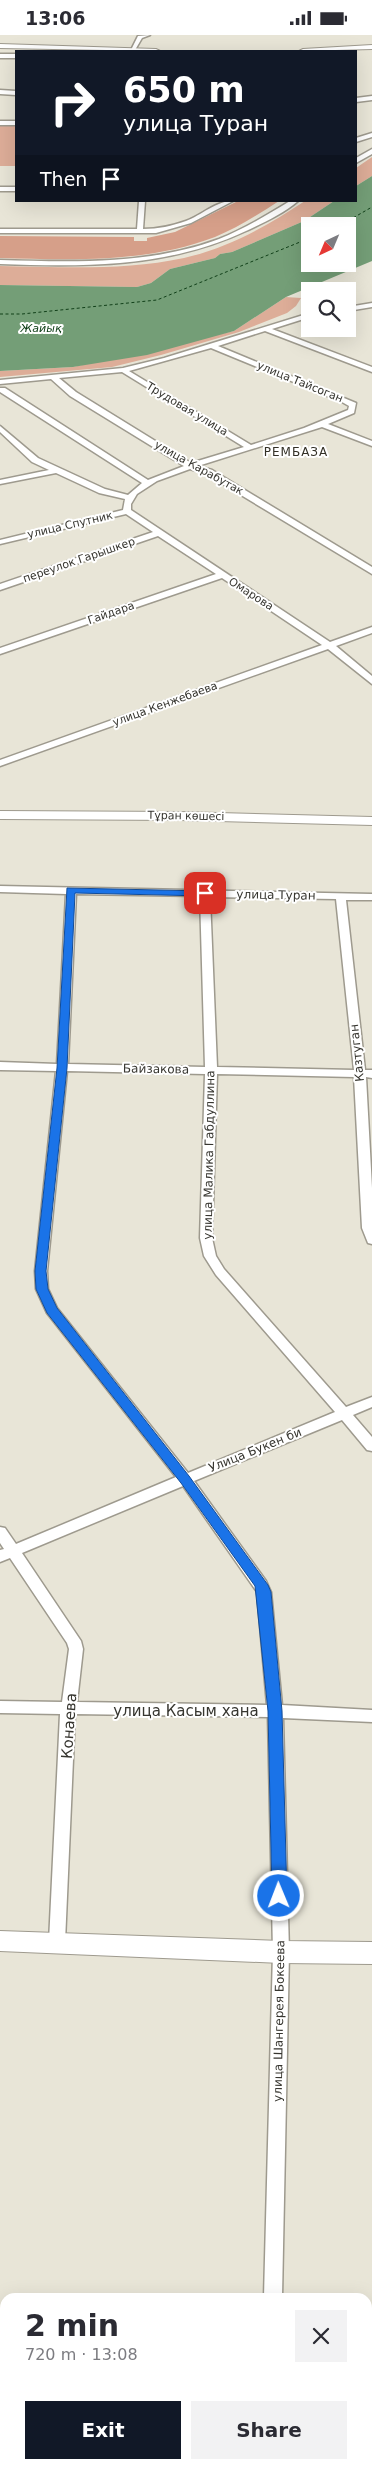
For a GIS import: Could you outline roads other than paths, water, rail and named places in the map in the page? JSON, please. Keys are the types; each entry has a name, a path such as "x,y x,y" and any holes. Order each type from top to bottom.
{"main road":[{"name":"Тұран көшесі","path":"0,815 180,816 372,821"}],"street":[{"path":"133,49 140,37 147,35"},
{"path":"0,46 144,50"},
{"path":"320,50 372,47"},
{"path":"0,56 15,56"},
{"path":"0,92 15,93"},
{"path":"357,100 372,98"},
{"path":"0,123 15,123"},
{"path":"357,139 372,135"},
{"path":"357,160 372,151"},
{"path":"0,189 15,189"},
{"path":"140,232 142,202"},
{"path":"0,231 140,232 170,228 189,222 228,202"},
{"path":"0,262 112,264 164,257 203,248 242,233 293,202"},
{"path":"356,308 372,305"},
{"path":"1,386 53,377 122,370 166,360 301,318"},
{"path":"266,329 372,370"},
{"name":"улица Тайсоган","path":"211,346 346,400 353,405 351,411 322,424"},
{"name":"Трудовая улица","path":"122,370 251,448"},
{"name":"улица Карабутак","path":"53,377 73,394 190,466 209,472 372,571"},
{"path":"1,386 147,483"},
{"path":"0,428 35,460 54,471 102,491 129,498 147,483 190,466 322,424 372,444"},
{"path":"0,482 54,471"},
{"name":"улица Спутник","path":"0,541 127,511 126,504 129,498"},
{"name":"Омарова","path":"127,511 330,646 372,681"},
{"name":"переулок Гарышкер","path":"0,587 158,533"},
{"name":"Гайдара","path":"0,651 222,575"},
{"name":"улица Кенжебаева","path":"0,763 372,630"},
{"name":"улица Туран","path":"0,889 372,897"},
{"name":"улица Шангерея Бокеева","path":"71,890 62,1068 41,1271 42,1289 52,1310 185,1479 261,1585 264,1592 275,1711 281,1952 273,2293"},
{"name":"улица Малика Габдуллина","path":"205,893 211,1071 206,1238 210,1256 220,1272 372,1446"},
{"name":"Казтуган","path":"341,897 366,1073 368,1228 372,1239"},
{"name":"Байзакова","path":"0,1066 366,1073"},
{"name":"Улица Букен би","path":"6,1553 372,1402"},
{"name":"Конаева","path":"0,1532 6,1553 74,1641 76,1649 68,1710 57,1942"},
{"name":"улица Касым хана","path":"0,1707 68,1710 275,1711 372,1716"},
{"path":"0,1941 281,1952 372,1953"}],"water":[{"name":"Жайық","path":"372,176 372,261 356,268 356,217 310,217 332,202 357,202 357,185"},
{"name":"Жайық","path":"301,222 301,273 343,273 322,282 301,282 301,291 286,297 234,331 147,355 73,367 0,371 0,285 137,287 151,283 170,269 232,252"}],"district":[{"name":"РЕМБАЗА","path":"296,452"}]}
